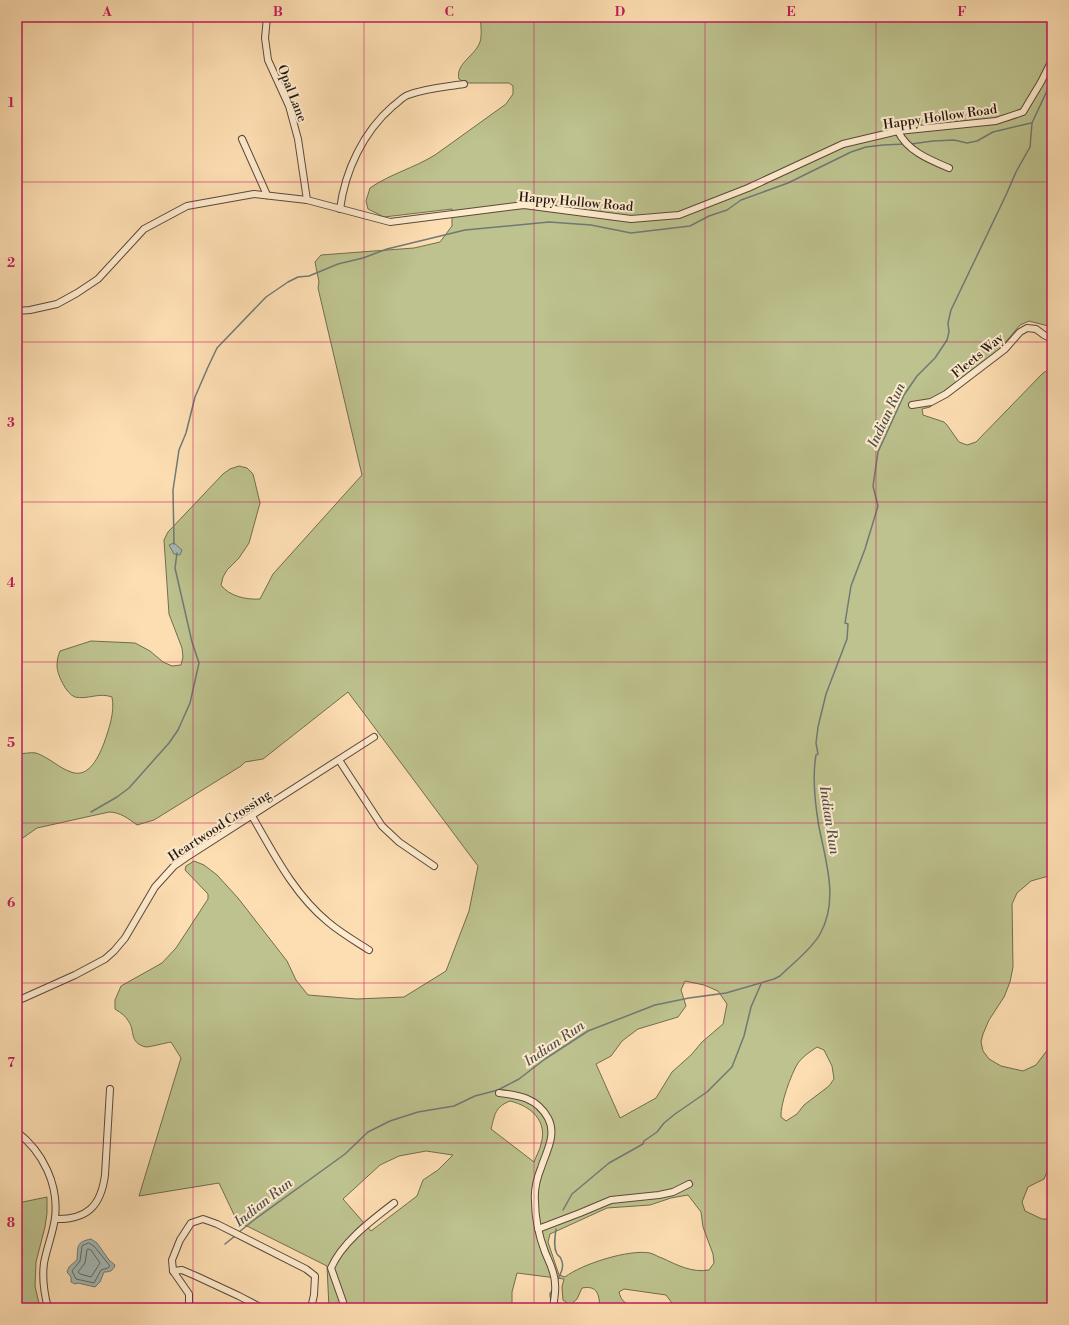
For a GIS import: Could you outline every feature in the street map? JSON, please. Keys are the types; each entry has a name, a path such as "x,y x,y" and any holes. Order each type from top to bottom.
{"street":[{"name":"Opal Lane","path":"266,17 265,38 268,60 289,106 298,139 306,200"},
{"name":"Happy Hollow Road","path":"17,311 30,310 57,304 77,293 98,279 144,229 187,206 254,194 306,200 390,222 524,205 631,219 679,215 748,188 843,144 898,131 996,121 1023,112 1052,60"},
{"path":"340,209 346,178 364,140 383,115 406,96 434,88 464,84"},
{"path":"898,131 902,139 925,158 949,168"},
{"path":"242,139 267,195"},
{"name":"Fleets Way","path":"912,405 931,402 946,394 1004,350 1020,332 1027,328 1036,329 1052,339"},
{"name":"Heartwood Crossing","path":"17,1001 105,959 125,938 155,887 174,866 374,737"},
{"path":"339,760 382,826 399,842 434,866"},
{"path":"252,816 291,881 310,904 328,922 369,950"},
{"path":"55,1218 75,1218 85,1213 97,1203 103,1187 105,1176 110,1089"},
{"path":"499,1093 514,1094 532,1100 541,1108 551,1125 550,1144 540,1169 534,1200 538,1229 553,1272 555,1284 553,1308"},
{"path":"17,1132 36,1150 49,1172 55,1194 55,1218 44,1263 43,1286 48,1308"},
{"path":"538,1229 611,1200 659,1195 673,1192 689,1184"},
{"path":"343,1308 343,1302 332,1268 335,1259 369,1223 394,1203"},
{"path":"189,1308 189,1294 173,1271 172,1260 180,1240 191,1223 204,1219 224,1227 306,1269 315,1276 314,1295 311,1308"},
{"path":"173,1271 182,1270 262,1308"}],"green space":[{"path":"480,17 1052,17 1052,327 1029,321 1020,325 998,351 930,407 922,409 923,415 944,422 959,442 967,445 976,442 1043,373 1052,368 1052,875 1031,881 1017,893 1012,904 1013,967 1010,982 1004,997 989,1020 981,1042 983,1051 989,1059 1001,1066 1023,1071 1036,1065 1052,1044 1052,1104 1050,1109 1050,1119 1052,1124 1052,1160 1044,1179 1028,1187 1022,1202 1025,1211 1042,1219 1052,1219 1052,1308 678,1308 666,1295 624,1289 619,1292 621,1298 626,1304 634,1308 600,1308 597,1292 591,1288 582,1288 577,1299 570,1305 563,1300 562,1287 564,1279 517,1273 512,1292 512,1308 329,1308 327,1266 237,1221 219,1183 139,1196 181,1058 171,1042 146,1047 137,1043 128,1020 115,1009 115,1000 121,986 162,963 176,948 208,899 208,894 185,870 186,866 194,861 204,865 217,875 238,898 287,961 296,980 308,995 357,999 404,997 446,971 469,911 478,866 348,692 263,759 245,762 241,766 154,820 137,825 128,818 113,812 109,812 37,828 17,842 17,754 36,753 62,768 77,773 83,772 92,765 102,748 111,720 113,709 112,697 102,695 80,698 75,697 68,692 60,679 57,670 57,660 60,651 91,641 135,643 150,651 163,662 172,666 181,665 183,657 182,648 169,614 164,540 168,532 223,474 230,469 239,466 247,468 253,474 260,503 249,543 239,558 227,570 221,585 233,595 255,599 260,599 273,574 362,475 318,288 319,282 315,262 321,255 414,248 440,242 452,226 452,209 384,217 368,209 366,201 370,188 435,155 506,104 513,94 513,86 509,83 466,83 459,79 460,69 480,42","holes":["685,981 704,985 718,991 727,1004 723,1024 702,1042 691,1055 672,1072 656,1098 620,1118 596,1064 611,1056 622,1041 638,1029 678,1017 686,1006 681,990","817,1047 824,1050 832,1066 834,1079 829,1086 804,1105 797,1114 786,1121 781,1117 784,1098 795,1068 804,1056","510,1101 518,1103 531,1111 540,1122 543,1136 534,1162 491,1129 496,1112 505,1103","426,1151 453,1155 438,1170 423,1180 417,1196 371,1231 343,1199 380,1165 399,1156","688,1195 701,1212 703,1227 713,1254 714,1263 709,1270 703,1271 679,1266 652,1253 641,1252 618,1255 582,1267 565,1277 559,1275 548,1242 550,1234 607,1208 650,1205 671,1198"]},
{"path":"47,1197 45,1227 36,1262 35,1286 40,1308 17,1308 17,1281 22,1254 18,1203"}],"water":[{"path":"174,543 182,550 180,555 174,554 169,545"},
{"path":"91,1239 97,1243 109,1260 115,1265 111,1271 104,1272 100,1282 95,1287 71,1282 71,1277 67,1272 69,1267 77,1260 80,1243"}],"waterway":[{"name":"Indian Run","path":"239,1232 345,1154 368,1132 390,1121 418,1112 454,1106 475,1096 498,1090 519,1079 545,1059 588,1031 655,1005 689,998 726,993 774,979 780,976 807,951 816,940 826,921 830,895 814,791 814,773 816,755 818,754 816,743 818,727 826,694 847,639 848,624 845,623 851,586 865,549 878,506 873,486 878,452 904,395 917,376 935,358 947,340 949,332 948,323 951,310 1016,172 1030,147 1032,123 1052,80"},
{"path":"911,144 954,140 967,143 977,141 993,132 1031,123"},
{"path":"174,544 173,490 179,450 186,433 195,397 208,367 217,348 266,297 288,282 298,277 309,276 338,264 363,258 387,249 465,230 549,222 591,225 631,233 690,226 709,216 727,210 741,200 788,183 851,152 866,147 905,144"},
{"path":"91,812 117,797 129,788 169,743 178,730 190,703 199,663 192,642 175,568 177,553"},
{"path":"563,1210 572,1194 609,1163 643,1144 644,1141 657,1132 664,1123 675,1114 707,1092 732,1067 744,1036 751,1007 761,984"},
{"path":"556,1229 555,1248 563,1264 561,1273 557,1280"},
{"name":"Indian Run","path":"225,1244 235,1236"},
{"path":"551,1302 550,1294 553,1289"}]}
